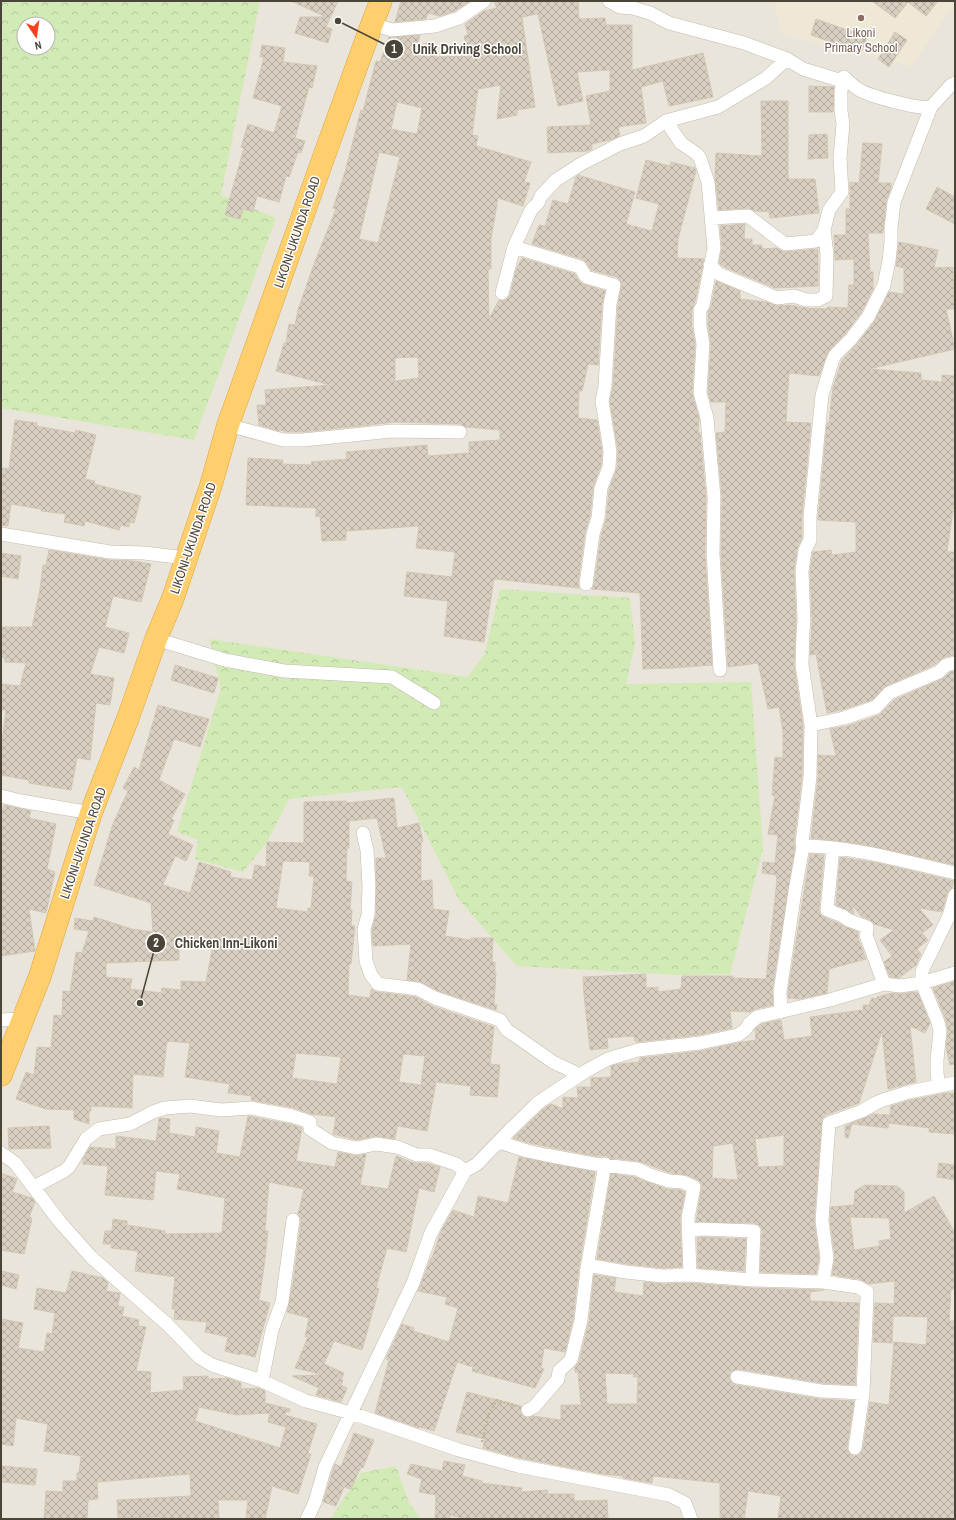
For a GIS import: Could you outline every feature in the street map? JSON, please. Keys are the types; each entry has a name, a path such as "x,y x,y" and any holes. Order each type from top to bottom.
{"highway":[{"name":"LIKONI-UKUNDA ROAD","path":"1,1075 40,976 91,813 128,718 156,639 173,598 211,485 228,425 372,24 382,1"}],"street":[{"path":"372,24 392,30 435,26 459,18 484,1"},
{"path":"609,1 620,7 633,8 650,13 669,23 726,37 763,49 786,59 803,69 839,80 844,77"},
{"path":"502,293 514,247 531,210 538,203 541,196 556,180 581,164 620,144 644,136 666,121 718,107 754,87 786,59"},
{"path":"844,77 859,90 908,105 927,108 931,107"},
{"path":"712,218 748,216 785,244 816,241 824,230 830,210 842,192 840,158 843,124 841,96 844,77"},
{"path":"781,1012 780,992 794,892 803,846 802,843 810,777 812,724 802,665 804,621 802,571 805,550 810,540 811,510 822,395 835,355 851,340 868,317 884,285 889,261 894,202 931,107 951,85 955,84"},
{"path":"666,121 681,143 700,158 708,182 712,218 714,248 703,305 700,310 700,326 703,344 700,393 707,418 714,497 713,554 720,670"},
{"path":"710,265 719,274 777,298 794,296 806,300 818,300 826,296 827,255 824,230"},
{"path":"514,247 580,267 586,277 614,285 610,311 605,386 602,402 610,452 608,467 601,488 598,518 593,534 586,584"},
{"path":"228,425 283,440 303,440 392,431 460,432"},
{"path":"1,534 110,552 144,553 186,558"},
{"path":"156,639 176,644 208,656 284,671 392,678 434,703"},
{"path":"812,724 844,718 876,707 889,693 939,672 946,665 955,663"},
{"path":"1,796 21,801 91,813"},
{"path":"363,832 367,850 369,886 368,915 364,929 366,961 370,975 374,981 378,984 418,989 435,998 500,1020 507,1030 553,1062 574,1072 576,1077"},
{"path":"803,846 833,848 894,859 955,873"},
{"path":"833,848 827,910 867,927 866,935 884,984"},
{"path":"939,1086 937,1060 940,1038 939,1026 922,983 922,971 949,916 955,895"},
{"path":"307,1519 315,1502 325,1467 352,1414 381,1346 412,1283 431,1233 465,1171 477,1164 539,1102 576,1077 608,1059 638,1050 700,1043 738,1034 745,1030 757,1017 830,1000 884,984 900,986 922,983 955,973"},
{"path":"1,1020 23,1019"},
{"path":"823,1282 827,1254 822,1221 829,1123 862,1111 883,1100 909,1092 955,1083"},
{"path":"34,1187 69,1167 86,1139 99,1129 130,1124 153,1112 175,1106 190,1106 221,1110 251,1108 292,1116 310,1122 310,1129 332,1144 357,1148 376,1144 397,1147 417,1155 429,1155 456,1164 465,1171"},
{"path":"499,1142 526,1151 546,1155 594,1164 605,1164 637,1169 669,1181 683,1182 694,1188 688,1218 690,1275"},
{"path":"1,1153 15,1163 60,1222 91,1257 167,1324 199,1356 212,1365 262,1381 306,1401 352,1414 459,1450 518,1466 669,1495 685,1503 691,1519"},
{"path":"528,1410 534,1407 558,1379 558,1371 571,1360 581,1320 587,1268 605,1164"},
{"path":"262,1381 272,1330 282,1302 293,1220"},
{"path":"688,1231 700,1229 754,1231 752,1280"},
{"path":"587,1268 592,1266 663,1276 690,1275 752,1280 823,1282 858,1287 867,1292 868,1300 865,1329 863,1393 855,1448"},
{"path":"737,1377 821,1391 863,1393"}],"path":[{"path":"479,1455 489,1413 497,1400 528,1410"}],"shaded area":[{"path":"1,1 955,1 955,1519 1,1519"},
{"name":"Likoni Primary School","path":"774,1 955,2 912,66 782,34"}],"green space":[{"path":"1,1 260,1 221,195 276,218 194,440 1,408"},
{"path":"500,589 630,598 635,644 626,684 751,682 763,849 730,974 680,975 517,966 459,900 402,787 289,799 267,842 243,872 195,859 198,840 177,832 221,688 209,639 468,677 485,653"},
{"path":"396,1466 409,1503 421,1519 330,1519 361,1473"}],"building":[{"path":"291,1 338,1 326,27 332,29 328,43 295,33 300,17 326,17"},
{"path":"401,1 470,1 455,11 439,16 428,13 426,19 395,22"},
{"path":"494,1 578,1 579,19 605,18 606,25 632,25 632,70 703,53 713,97 669,106 663,81 641,87 646,123 618,127 620,136 592,144 592,149 588,151 548,153 547,127 591,125 586,96 610,91 610,70 577,72 583,101 558,106 538,14 522,17 535,107 517,110 517,115 497,119 501,85 478,89 472,135 478,136 476,146 531,162 524,182 530,183 523,206 498,198 491,239 491,269 488,269 489,319 499,300 504,301 510,295 516,270 522,258 575,274 579,281 583,284 605,291 602,304 598,365 588,364 582,391 579,391 578,418 597,420 602,452 601,465 593,487 590,516 585,533 578,583 579,588 494,579 484,642 444,636 448,601 404,596 407,572 452,577 455,552 416,548 419,526 346,531 346,540 322,541 320,516 316,517 316,508 246,505 248,458 283,460 282,464 312,465 311,462 347,459 346,452 427,445 428,456 469,453 469,442 500,440 500,430 466,427 460,424 396,422 303,432 284,432 284,430 279,431 259,425 257,405 266,405 265,390 330,385 276,371 284,343 286,343 289,324 295,325 298,310 314,264 336,209 333,208 345,172 361,110 363,111 376,61 380,62 389,37 420,35 417,45 433,42 436,57 469,56 464,36 468,35 465,24 484,11 497,8","holes":["397,102 422,108 417,134 391,129","379,152 400,157 378,243 359,239","418,357 419,378 395,381 395,358"]},
{"path":"872,1 938,1 926,16 908,2 895,18"},
{"path":"816,19 867,37 861,53 811,35"},
{"path":"895,32 907,40 889,67 878,59"},
{"path":"262,45 285,48 283,62 317,66 312,88 309,87 295,138 305,141 301,153 298,152 289,177 286,176 279,202 257,196 253,212 243,209 240,219 225,215 244,148 241,147 248,124 274,133 282,106 253,98 264,57 260,57"},
{"path":"809,86 834,87 833,112 809,112"},
{"path":"761,101 788,101 788,179 815,179 819,213 770,218 769,212 755,211 748,208 719,210 715,176 716,153 762,156"},
{"path":"827,134 828,158 808,159 809,135"},
{"path":"863,143 882,144 878,183 891,183 891,188 886,201 883,233 868,233 870,272 873,272 873,289 861,313 845,334 828,352 819,376 789,373 786,422 811,423 802,515 802,538 797,549 794,571 796,621 794,665 803,726 802,776 794,842 795,847 772,991 773,1005 755,1009 751,1012 730,1011 732,1028 699,1035 637,1042 635,1041 634,1036 607,1038 608,1048 590,1050 583,977 646,974 646,988 658,987 658,992 681,989 682,976 733,976 733,978 766,979 777,880 776,875 762,873 763,862 775,863 778,835 768,834 775,796 772,795 775,757 783,758 783,732 779,707 768,709 758,663 728,667 721,554 722,496 716,433 725,432 726,402 711,402 708,392 711,344 708,325 708,312 711,307 716,281 740,291 740,299 766,302 778,306 789,305 806,308 827,309 828,307 848,308 849,285 854,285 854,259 835,260 834,235 846,235 846,209 850,209 850,182 859,183"},
{"path":"646,160 670,166 671,162 695,168 696,171 678,239 677,258 704,259 692,310 692,327 695,344 692,393 699,418 698,433 700,433 706,497 705,554 712,665 643,669 640,593 592,589 594,585 601,536 606,519 609,490 617,468 618,451 610,401 613,386 618,305 622,283 617,277 591,270 587,263 582,259 532,244 539,225 545,226 553,200 568,204 576,177 578,175 635,192 626,224 652,231 659,204 636,198"},
{"path":"937,187 955,197 955,224 926,209"},
{"path":"745,224 744,239 752,239 752,245 762,245 762,249 777,248 786,252 818,249 818,286 775,288 724,267 719,263 722,247 720,226"},
{"path":"899,242 938,250 934,268 953,267 954,309 946,309 955,349 869,369 921,373 921,380 942,382 942,375 955,376 955,497 947,552 955,552 955,655 944,657 934,665 886,686 872,700 842,710 827,713 816,654 810,655 812,621 810,571 813,552 831,550 832,555 856,552 856,522 818,520 827,423 829,423 833,387 842,360 874,322 889,292 904,294 904,268 896,266"},
{"path":"15,420 37,423 37,426 75,433 76,430 96,435 85,479 95,481 94,484 141,496 134,523 130,522 129,527 121,525 119,530 85,521 84,526 64,522 66,514 41,511 41,509 11,504 8,526 1,525 1,468 9,469"},
{"path":"49,550 109,560 134,561 151,564 141,602 113,596 105,627 129,633 124,653 99,647 90,674 114,678 110,705 96,703 90,760 77,758 71,790 29,783 29,780 1,775 1,750 6,710 1,710 1,684 20,686 26,663 5,662 5,658 1,657 1,627 32,627 40,589 43,565 46,565"},
{"path":"1,553 21,556 18,579 1,576"},
{"path":"175,665 218,678 214,693 171,680"},
{"path":"955,671 955,865 861,844 811,838 818,778 818,755 836,756 830,729 847,726 879,715 894,700 942,679 950,672"},
{"path":"158,705 209,719 200,747 174,739 159,780 185,794 171,819 174,820 168,834 193,845 186,861 175,856 163,885 190,893 199,862 231,872 230,877 252,880 255,865 266,867 267,842 304,843 304,802 346,801 346,803 394,798 397,828 419,823 423,841 421,842 421,881 432,880 433,909 449,911 445,936 471,940 471,938 493,938 492,962 495,962 496,972 494,1005 497,1005 496,1010 438,991 421,982 407,980 411,944 373,946 372,930 376,915 376,858 386,858 377,818 349,821 349,848 347,848 346,881 352,882 350,910 352,910 351,926 355,926 351,964 349,964 348,995 370,998 371,989 377,992 416,997 432,1006 494,1027 490,1064 500,1065 497,1097 470,1095 471,1086 436,1082 427,1131 397,1126 395,1139 375,1136 357,1140 333,1134 336,1117 311,1114 294,1108 251,1100 252,1096 228,1093 230,1084 185,1077 190,1043 167,1041 163,1077 133,1074 132,1108 91,1106 91,1111 89,1111 89,1124 74,1119 74,1110 46,1109 16,1099 26,1072 34,1075 37,1047 51,1048 54,1015 62,1016 63,991 70,992 76,952 82,953 89,931 74,929 75,918 93,921 94,917 132,929 153,932 151,903 94,885 113,824 128,791 123,788 134,767 139,770","holes":["283,861 310,862 309,876 314,876 311,908 308,908 308,912 276,908","179,939 214,940 206,982 181,981 181,990 162,988 161,993 130,989 132,979 106,977 106,963 179,960","296,1053 341,1057 337,1084 292,1078","403,1054 425,1056 421,1085 399,1082"]},
{"path":"4,805 31,811 29,818 56,824 47,869 55,872 46,913 29,909 35,951 1,956 1,817"},
{"path":"810,854 824,855 819,909 820,914 858,932 858,938 866,959 829,969 827,993 799,999 788,998 788,992"},
{"path":"840,857 878,863 954,881 952,888 947,893 942,912 919,908 933,925 922,933 928,940 917,949 921,954 916,965 899,978 890,977 884,962 892,956 880,940 894,930 874,924 870,920 861,916 852,905 854,914 836,905"},
{"path":"955,981 955,1064 950,1065 946,1047 948,1032 946,1020 933,988"},
{"path":"914,992 918,993 930,1023 925,1033 910,1026 916,1082 888,1089 882,1031 859,1103 826,1115 822,1119 814,1220 819,1258 816,1274 760,1272 762,1231 761,1227 754,1223 696,1222 702,1185 698,1180 686,1175 671,1173 638,1161 610,1158 606,1156 595,1156 529,1143 513,1138 544,1108 551,1104 563,1109 563,1097 578,1098 577,1087 591,1087 591,1078 611,1077 611,1066 639,1062 640,1058 701,1051 756,1040 755,1029 761,1024 781,1020 784,1040 812,1036 810,1017 863,1010 863,1005 869,1005 872,998 876,999 877,997 892,993 901,994","holes":["784,1135 784,1166 758,1167 755,1139","733,1143 738,1180 712,1178 713,1146"]},
{"path":"947,1093 955,1093 955,1134 929,1132 929,1128 889,1123 891,1106 911,1100"},
{"path":"873,1114 889,1115 888,1128 852,1124 848,1138 845,1137 845,1126"},
{"path":"248,1116 290,1124 302,1128 296,1161 335,1167 338,1152 356,1156 366,1154 360,1185 388,1189 396,1156 414,1163 425,1163 440,1167 434,1192 419,1188 406,1252 387,1248 376,1288 379,1289 362,1350 334,1341 324,1364 344,1373 342,1378 335,1377 343,1380 341,1385 347,1388 341,1402 316,1395 319,1388 292,1376 320,1375 295,1368 308,1337 305,1337 309,1318 287,1312 293,1283 301,1221 298,1214 304,1189 269,1182 265,1231 268,1231 259,1300 270,1303 255,1357 225,1351 228,1337 205,1332 207,1322 174,1319 175,1309 172,1309 175,1277 135,1271 138,1251 111,1248 112,1244 103,1244 105,1231 112,1231 113,1219 127,1221 127,1225 165,1231 165,1234 222,1233 225,1198 177,1189 180,1174 156,1171 153,1200 105,1195 108,1166 83,1164 83,1159 90,1147 116,1149 116,1136 156,1141 160,1118 170,1119 169,1133 195,1137 196,1127 219,1131 216,1153 240,1157"},
{"path":"49,1126 51,1148 9,1149 8,1128"},
{"path":"519,1157 595,1172 579,1267 573,1319 565,1352 544,1348 541,1368 544,1369 535,1388 472,1371 473,1367 457,1362 434,1431 419,1428 375,1413 389,1360 386,1359 402,1324 414,1328 413,1331 449,1342 458,1308 445,1304 447,1297 418,1291 432,1258 441,1231 453,1210 474,1217 478,1196 508,1203"},
{"path":"939,1163 955,1165 955,1180 937,1177"},
{"path":"1,1173 17,1179 12,1192 32,1198 35,1202 29,1217 32,1218 24,1254 1,1250"},
{"path":"611,1174 635,1177 667,1189 681,1190 685,1192 680,1218 682,1267 663,1268 597,1259"},
{"path":"865,1185 897,1186 904,1192 904,1213 934,1196 955,1233 955,1289 951,1289 949,1321 955,1321 955,1519 778,1519 781,1496 748,1491 744,1519 720,1519 720,1483 653,1476 652,1483 623,1478 623,1476 602,1474 520,1458 483,1448 485,1439 456,1432 467,1392 521,1406 521,1413 527,1418 533,1416 561,1420 561,1405 581,1405 578,1372 575,1372 575,1367 579,1362 589,1322 594,1275 616,1278 614,1292 643,1296 644,1282 663,1284 690,1283 752,1288 824,1290 810,1292 810,1301 859,1303 855,1385 822,1383 738,1369 731,1372 729,1376 732,1383 736,1385 820,1399 854,1401 847,1447 850,1454 854,1456 858,1455 863,1449 870,1402 889,1405 894,1342 926,1345 928,1317 893,1316 892,1343 873,1342 875,1303 894,1304 895,1281 869,1284 859,1279 832,1275 835,1257 830,1221 831,1207 854,1205 855,1191","holes":["850,1217 889,1218 891,1239 879,1241 880,1246 854,1250","605,1373 634,1374 633,1377 638,1377 637,1404 607,1404"]},
{"path":"697,1238 746,1239 744,1271 698,1268"},
{"path":"1,1271 19,1275 16,1289 1,1285"},
{"path":"72,1271 103,1278 108,1283 106,1291 120,1293 118,1306 124,1307 122,1316 139,1320 138,1326 146,1327 136,1371 151,1372 150,1393 184,1390 183,1377 208,1376 208,1379 228,1378 241,1383 241,1389 258,1388 265,1391 265,1403 290,1409 290,1412 286,1412 285,1415 317,1424 308,1453 311,1454 298,1494 272,1486 265,1519 246,1519 248,1500 218,1500 219,1519 161,1519 161,1517 118,1518 117,1500 191,1496 190,1474 97,1482 98,1499 88,1500 87,1519 44,1519 46,1491 63,1492 63,1481 77,1481 77,1473 79,1473 81,1456 44,1451 48,1424 16,1418 13,1446 1,1444 1,1326 2,1319 23,1323 18,1348 44,1352 47,1333 52,1334 55,1313 34,1309 37,1288 66,1293","holes":["199,1407 236,1415 270,1413 268,1422 286,1427 280,1448 195,1421"]},
{"path":"354,1433 374,1440 363,1468 361,1467 351,1489 344,1487 336,1506 323,1502 335,1464 341,1467"},
{"path":"444,1461 465,1465 462,1476 482,1481 482,1483 522,1488 521,1492 547,1490 548,1494 574,1494 574,1501 607,1500 608,1519 489,1519 474,1517 474,1519 465,1519 450,1515 450,1519 435,1519 436,1495 419,1492 422,1479 407,1474 411,1464 442,1471"},
{"path":"1,1466 37,1469 35,1485 1,1482"}],"place":[{"name":"Likoni Primary School","path":"861,18"},
{"name":"Unik Driving School","path":"338,21"},
{"name":"Chicken Inn-Likoni","path":"140,1003"}]}
